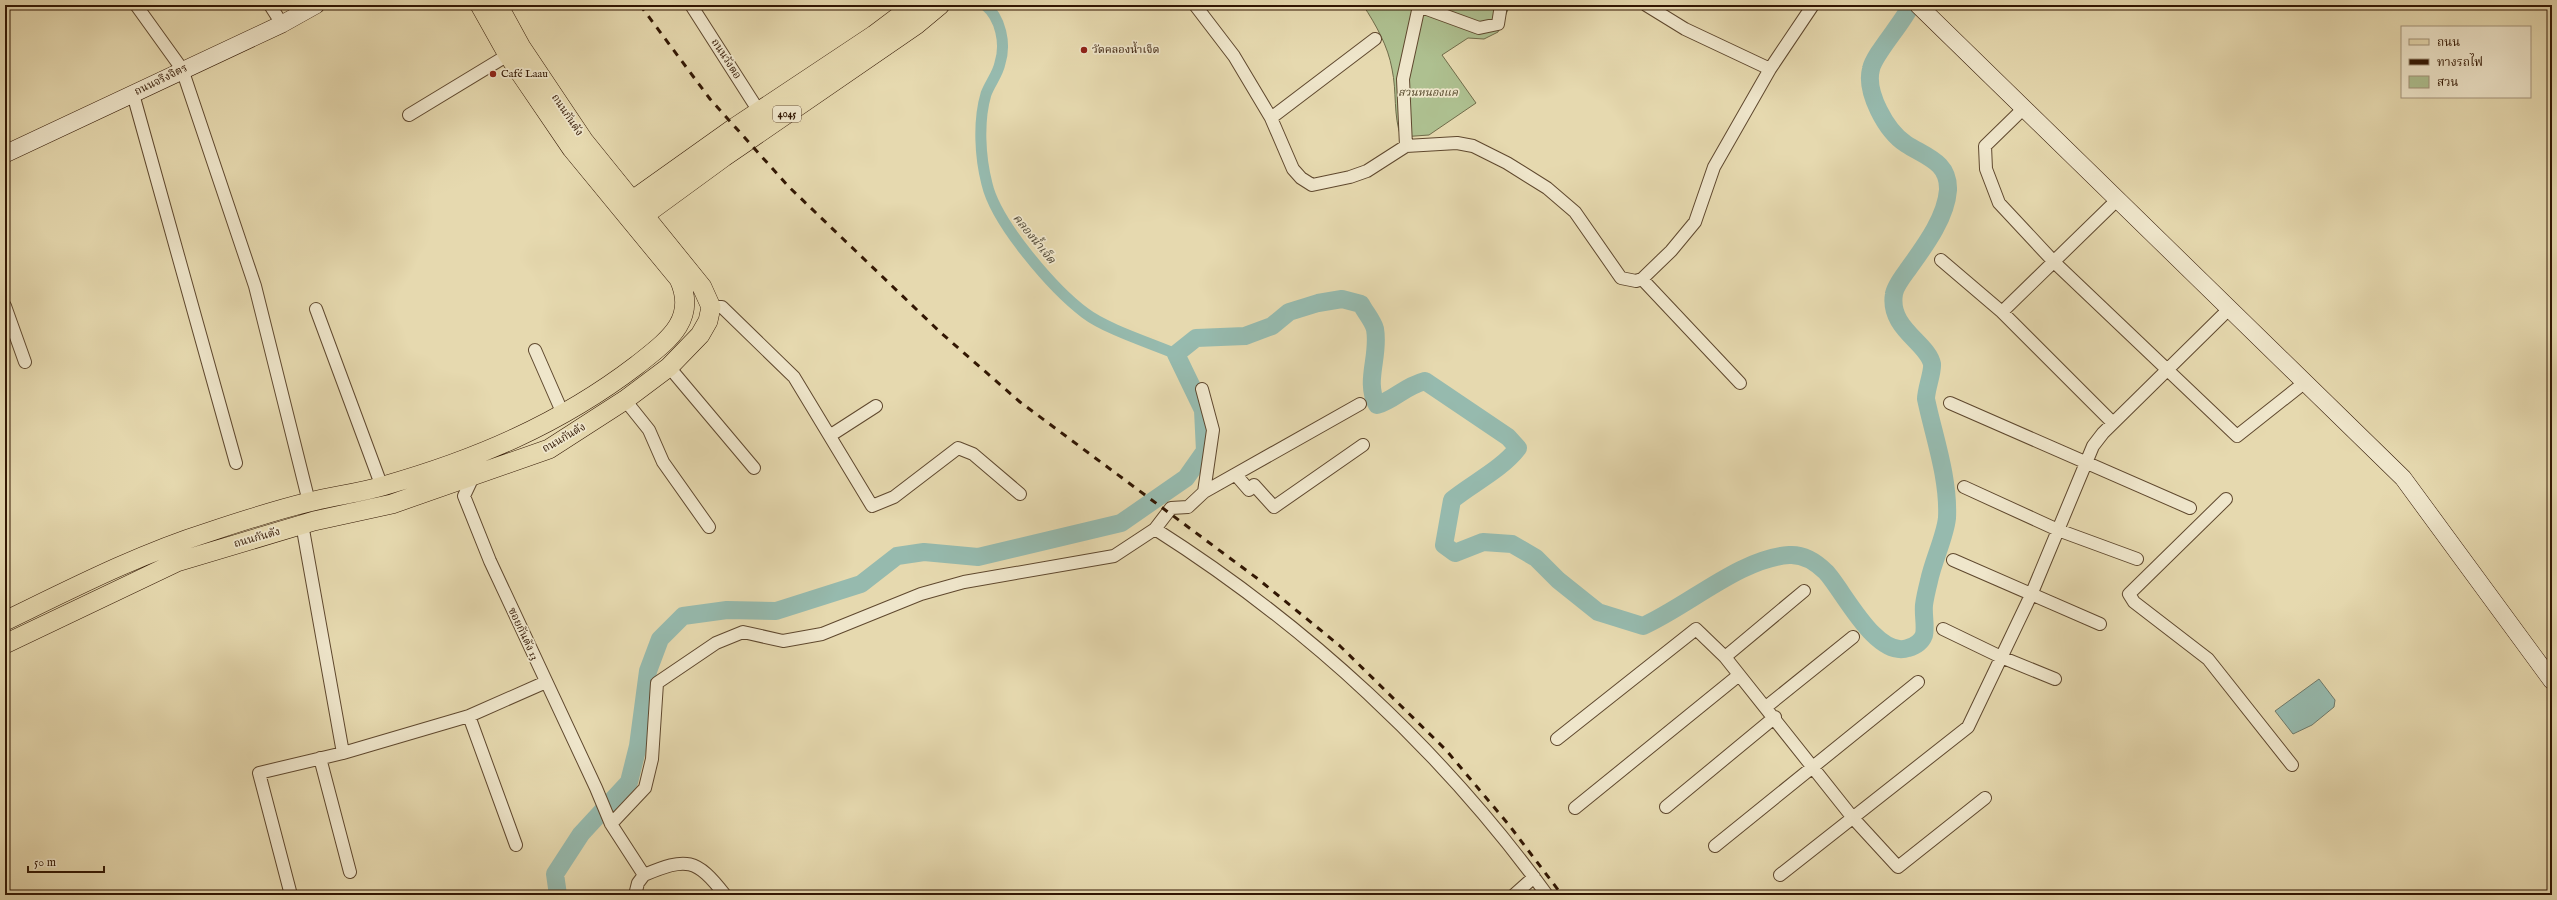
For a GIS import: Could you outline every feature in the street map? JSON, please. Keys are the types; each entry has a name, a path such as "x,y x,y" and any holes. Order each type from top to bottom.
{"main road":[{"name":"ถนนกันตัง","path":"480,5 508,55 527,69"},
{"name":"ถนนกันตัง","path":"5,621 116,580 308,522 392,504 473,477 549,449 625,400 670,367 700,335 708,321 711,308 707,296 695,277 627,204 584,141 527,69 498,5"},
{"name":"4045","path":"627,204 914,5"},
{"name":"4045","path":"639,218 910,29 940,5"},
{"name":"ถนนกันตัง","path":"5,644 116,580 208,532 309,502 382,487 465,459 535,430 614,383 656,350 678,327 686,312 686,293 679,279 639,218"},
{"path":"614,383 625,400"},
{"path":"465,459 473,477"},
{"path":"308,522 309,502"}],"street":[{"path":"136,5 182,69 255,286 309,502"},
{"path":"270,5 282,24"},
{"name":"ถนนจริงจิตร","path":"5,154 133,94 182,69 282,24 316,5"},
{"name":"ถนนวังตอ","path":"691,5 760,113"},
{"path":"1195,5 1234,56 1271,118 1293,168 1301,178 1312,185 1350,177 1366,171 1406,146 1457,144 1473,146 1506,163 1547,188 1575,212 1621,278 1636,281 1642,279 1670,252 1695,222 1714,166 1770,69 1813,5"},
{"path":"1406,146 1403,79 1418,6 1479,28 1498,24 1501,5"},
{"path":"1646,5 1685,29 1770,69"},
{"path":"1922,8 2304,383 2372,445 2404,478 2552,681"},
{"path":"1271,118 1375,39"},
{"path":"409,116 508,55"},
{"path":"133,94 236,463"},
{"path":"2024,108 1984,146 1986,169 1999,203 2054,262 2169,369 2237,436 2304,383"},
{"path":"2002,312 2118,199"},
{"path":"1941,260 2002,312 2113,423"},
{"path":"1642,279 1740,383"},
{"path":"5,306 25,362"},
{"path":"711,308 722,307 794,377 831,435 872,506 894,497 958,448 973,454 1020,494"},
{"path":"316,309 382,487"},
{"path":"1780,875 1968,727 2031,595 2093,446 2113,423 2229,309"},
{"path":"535,350 563,414"},
{"path":"670,367 754,468"},
{"path":"1202,389 1213,430 1204,492"},
{"path":"625,400 649,430 663,462 708,527"},
{"path":"1950,403 2086,464 2190,508"},
{"path":"611,824 645,788 652,760 657,682 716,643 743,632 782,641 822,634 921,594 964,582 1000,577 1086,559 1114,556 1155,529 1170,508 1188,507 1204,492 1360,404"},
{"path":"831,435 876,406"},
{"path":"1236,475 1249,490 1254,485 1274,507 1363,445"},
{"name":"ซอยกันตัง 13","path":"473,477 464,496 490,561 596,788 611,824 644,875"},
{"path":"1964,487 2058,530 2137,559"},
{"path":"2226,499 2129,594 2134,602 2208,659 2292,765"},
{"path":"308,522 343,753"},
{"path":"1155,529 1204,560 1258,600 1356,681 1454,782 1534,877 1547,895"},
{"path":"1953,560 2100,624"},
{"path":"1725,657 1804,591"},
{"path":"1943,629 2001,657 2055,679"},
{"path":"1557,739 1696,630 1725,657 1775,717 1853,818 1898,867 1985,798"},
{"path":"1766,707 1853,637"},
{"path":"1575,808 1739,675"},
{"path":"292,895 260,773 343,753 469,716 546,682"},
{"path":"1715,846 1812,765 1918,682"},
{"path":"469,716 516,845"},
{"path":"1666,807 1775,717"},
{"path":"320,758 350,872"},
{"path":"634,895 638,883 644,875 671,864 690,864 707,873 725,895"},
{"path":"1514,895 1534,877"}],"green space":[{"name":"สวนหนองแค","path":"1363,5 1510,5 1498,32 1484,39 1468,38 1442,55 1476,103 1429,135 1401,137 1397,120 1393,78 1388,52 1381,36"}],"water":[{"path":"2319,679 2335,700 2334,707 2312,725 2293,734 2275,711"}],"waterway":[{"name":"คลองน้ำเจ็ด","path":"985,5 995,17 1001,32 1002,40 1002,56 996,75 986,94 983,105 981,127 981,151 987,184 992,200 1027,254 1057,288 1085,313 1104,325 1176,354"},
{"path":"558,895 555,874 581,834 629,782 638,746 648,671 660,639 683,616 727,610 776,611 861,584 897,556 924,552 978,557 1121,523 1186,478 1205,451 1203,410 1176,354 1196,338 1245,336 1272,326 1289,312 1318,303 1342,299 1361,304 1371,320 1375,329 1376,339 1372,387 1373,396 1377,405 1389,400 1411,386 1425,381 1508,437 1518,448 1504,463 1452,500 1444,545 1455,553 1483,542 1512,544 1536,558 1558,580 1598,612 1643,626 1678,607 1715,584 1752,565 1771,558 1794,555 1804,557 1814,562 1826,572 1861,621 1872,634 1884,643 1896,649 1908,648 1918,644 1924,635 1925,599 1931,573 1946,525 1946,488 1926,399 1932,364 1924,349 1902,326 1894,306 1894,294 1900,281 1939,221 1948,190 1945,173 1935,161 1906,144 1891,130 1874,99 1870,78 1871,69 1877,55 1911,5"}],"railway":[{"path":"640,5 710,99 789,187 940,332 1020,402 1258,579 1340,646 1446,750 1509,825 1562,895"}],"place":[{"name":"วัดคลองน้ำเจ็ด","path":"1084,50"},
{"name":"Café Laau","path":"493,74"}]}
